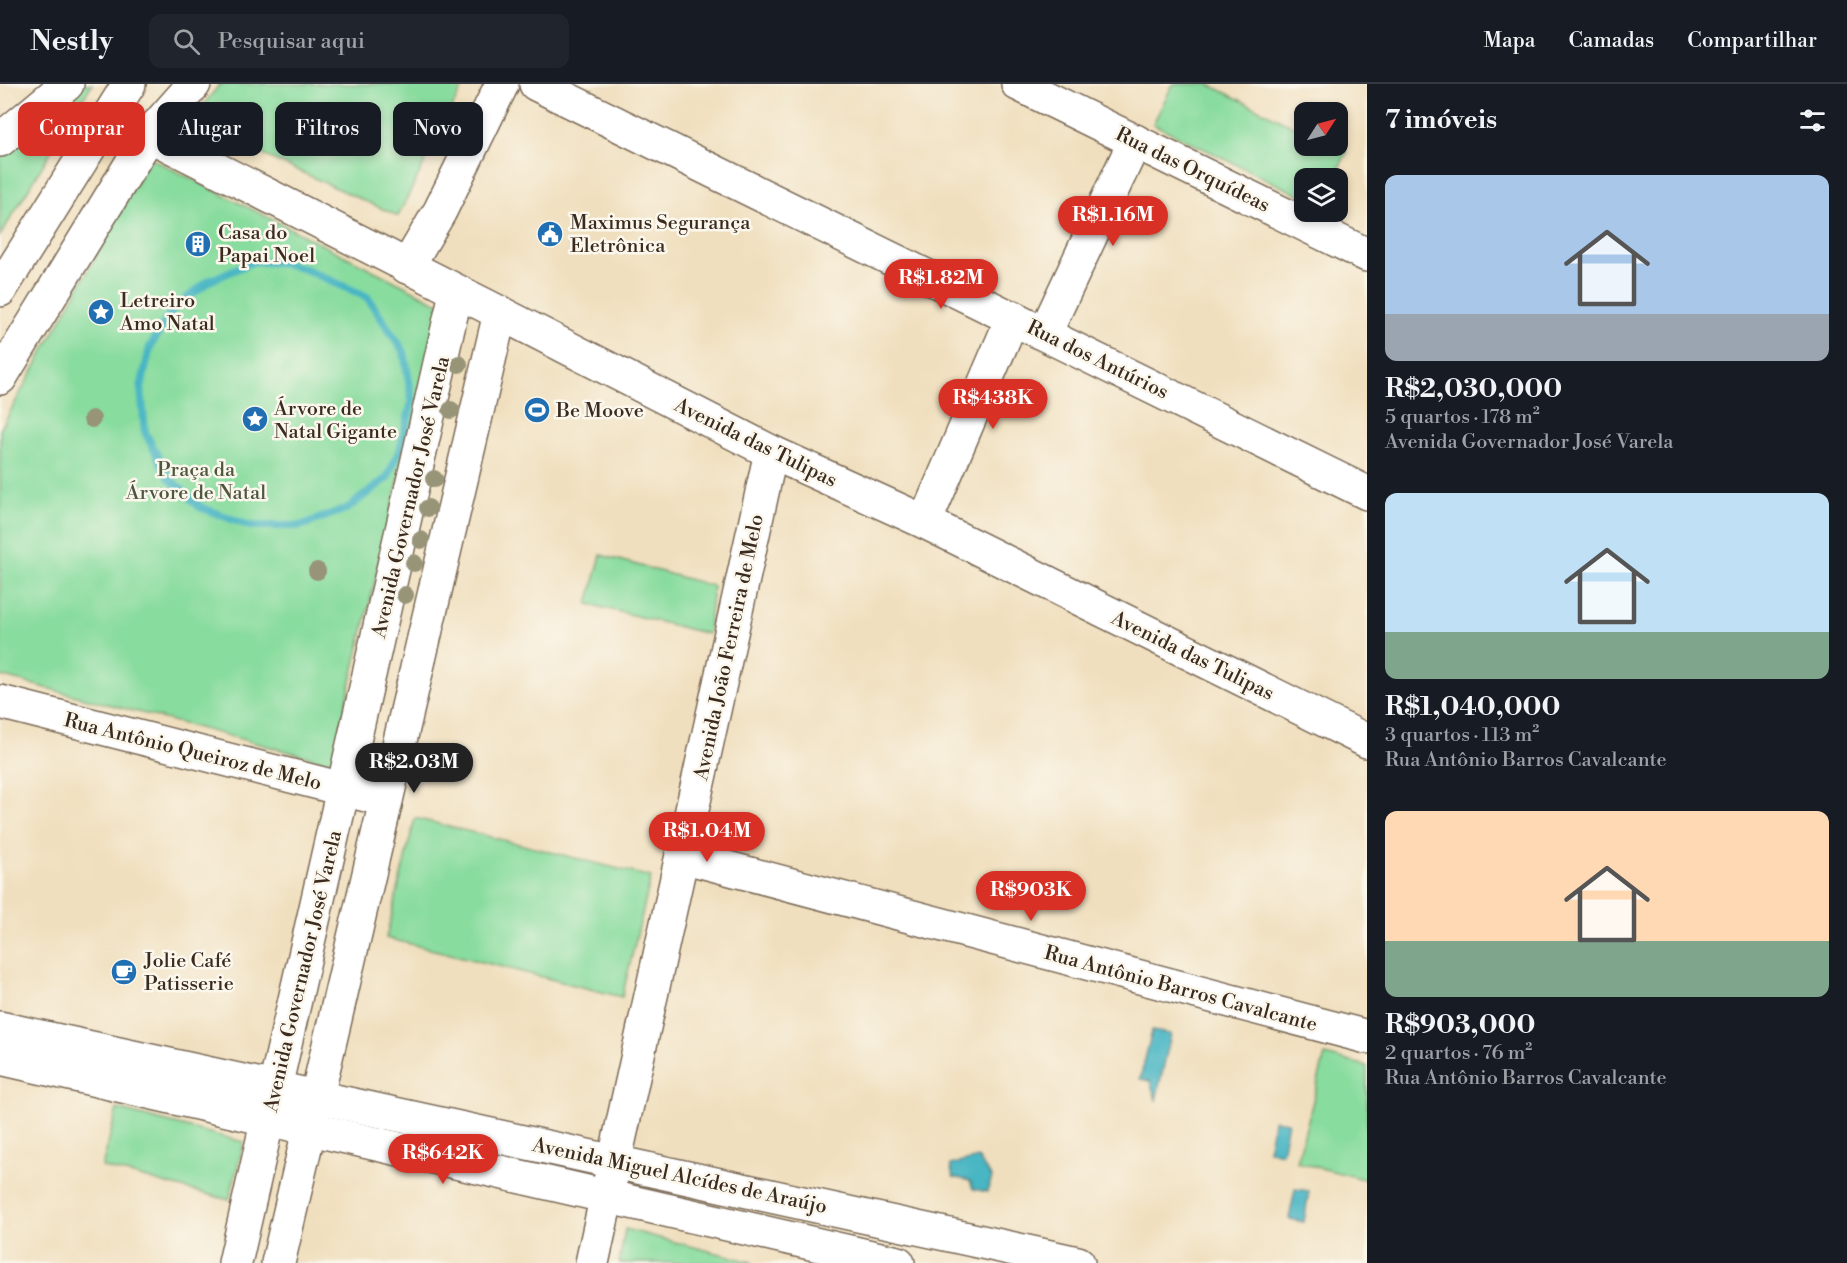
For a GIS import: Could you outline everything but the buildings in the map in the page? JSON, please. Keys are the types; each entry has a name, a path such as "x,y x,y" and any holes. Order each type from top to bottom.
{"main road":[{"path":"0,140 67,84"},
{"path":"0,290 129,84"},
{"path":"0,378 149,135 194,84"},
{"path":"407,267 440,211 502,84"},
{"name":"Rua dos Antúrios","path":"536,84 1367,493"},
{"name":"Rua das Orquídeas","path":"1018,84 1367,255"},
{"name":"Avenida das Tulipas","path":"149,135 771,452 926,522 1367,741"},
{"path":"1045,333 1134,141"},
{"name":"Avenida Governador José Varela","path":"235,1263 456,293"},
{"path":"278,1263 500,313"},
{"path":"926,522 1013,317"},
{"name":"Avenida João Ferreira de Melo","path":"592,1263 617,1161 771,452"},
{"name":"Rua Antônio Queiroz de Melo","path":"0,702 386,800"},
{"name":"Rua Antônio Barros Cavalcante","path":"682,856 1367,1037"},
{"name":"Avenida Miguel Alcídes de Araújo","path":"0,1028 270,1104"},
{"name":"Avenida Miguel Alcídes de Araújo","path":"0,1058 617,1161 1078,1263"},
{"name":"Avenida Miguel Alcídes de Araújo","path":"313,1112 608,1197 898,1263"}],"green space":[{"path":"84,84 92,84 81,102 61,102"},
{"path":"220,84 464,84 455,102 393,102 393,156 428,156 398,216 263,155 263,102 206,102"},
{"path":"1173,84 1208,84 1294,127 1294,156 1345,156 1339,168 1294,168 1294,193 1153,124"},
{"path":"18,136 18,156 48,156 0,236 0,150"},
{"name":"Praça da Árvore de Natal","path":"150,158 446,307 397,486 332,763 0,676 0,430"},
{"path":"601,555 713,586 708,634 588,604"},
{"path":"415,818 651,877 622,997 386,938"},
{"path":"1325,1055 1367,1066 1367,1180 1297,1162"},
{"path":"117,1109 244,1142 229,1200 102,1167"},
{"path":"625,1229 752,1262 752,1263 619,1263"}],"water":[{"path":"1152,1031 1171,1034 1156,1100 1150,1081 1140,1079"},
{"path":"1274,1120 1288,1122 1282,1153 1268,1150"},
{"path":"978,1158 992,1178 987,1192 973,1189 970,1181 953,1177 950,1165"},
{"path":"1295,1189 1309,1191 1304,1222 1289,1219"}],"waterway":[{"path":"254,261 284,263 305,269 367,297 404,352 412,401 401,447 387,478 348,508 300,526 250,526 200,507 169,478 145,432 141,388 150,347 173,309 209,281 254,261"}],"place":[{"name":"Maximus Segurança Eletrônica","path":"550,234"},
{"name":"Casa do Papai Noel","path":"198,244"},
{"name":"Letreiro Amo Natal","path":"101,312"},
{"name":"Be Moove","path":"537,410"},
{"name":"Árvore de Natal Gigante","path":"255,419"},
{"name":"Jolie Café Patisserie","path":"124,972"}]}
